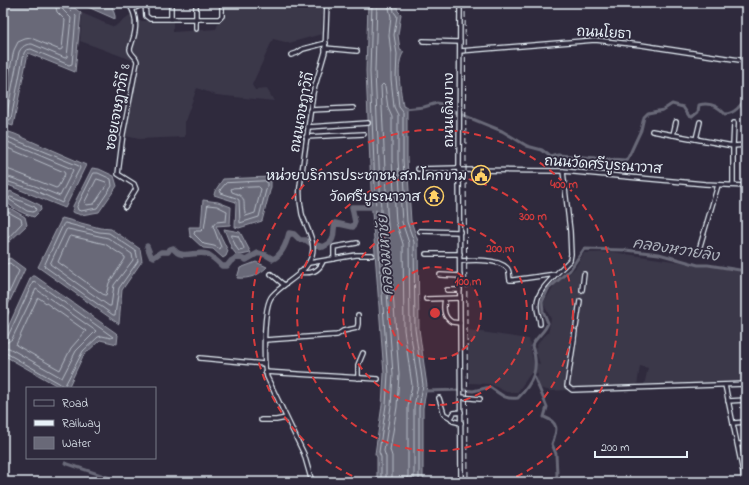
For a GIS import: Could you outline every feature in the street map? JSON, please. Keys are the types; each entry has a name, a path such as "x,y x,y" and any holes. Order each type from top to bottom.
{"street":[{"path":"128,3 133,9 145,3 145,14 148,18 219,20 222,16 222,3"},
{"path":"171,3 171,19"},
{"path":"196,3 196,29"},
{"name":"ถนนเจษฎาวิถี","path":"312,482 304,454 265,372 264,340 268,302 273,294 309,263 313,249 313,242 302,214 299,199 310,110 326,43 327,3"},
{"name":"ถนนเดิมบาง","path":"460,3 459,169 461,482"},
{"name":"ซอยเจษฎาวิถี 8","path":"124,207 136,189 134,184 118,174 137,62 137,59 131,51 136,21 133,9"},
{"name":"ถนนโยธา","path":"460,51 595,40 641,45 746,61"},
{"path":"423,41 460,42"},
{"path":"291,55 303,49 326,43"},
{"path":"325,48 357,51"},
{"path":"310,110 353,108"},
{"path":"673,135 676,122"},
{"path":"696,139 700,122"},
{"path":"308,127 368,123"},
{"path":"733,185 734,123"},
{"path":"652,132 733,146 746,145"},
{"path":"306,137 364,134"},
{"name":"ถนนวัดศรีบูรณาวาส","path":"418,169 563,171 718,185 746,186"},
{"path":"540,324 536,307 537,300 543,288 566,265 571,254 568,205 563,171"},
{"path":"698,253 718,185"},
{"path":"420,231 460,232"},
{"path":"334,259 334,247 357,243"},
{"path":"309,263 372,254"},
{"path":"426,254 460,254"},
{"path":"460,261 478,260 495,262 508,269 510,280 556,274"},
{"path":"300,272 314,272 321,266 323,261"},
{"path":"271,274 284,285"},
{"path":"582,290 584,274"},
{"path":"440,275 460,276"},
{"path":"447,290 460,290"},
{"path":"426,299 460,298"},
{"path":"445,299 444,313 446,317 452,322 460,323"},
{"path":"580,301 567,386 572,390 746,384"},
{"path":"264,340 337,335 343,331 357,328 358,315"},
{"path":"358,378 358,365 363,353"},
{"path":"200,358 264,364"},
{"path":"265,372 378,379"},
{"path":"725,385 744,466 746,482"},
{"path":"461,395 480,399"},
{"path":"439,398 444,414 453,421 461,422"},
{"path":"728,401 746,400"},
{"path":"451,418 454,413 461,412"},
{"path":"261,420 286,418"},
{"path":"733,423 746,422"},
{"path":"738,444 746,444"}],"shaded area":[{"path":"220,3 322,3 322,34 289,43 273,39 252,85 255,90 267,89 274,101 216,95 197,88 185,121 185,137 139,139 125,136 140,63 80,41 82,13 114,27 135,11 135,21 173,21 173,32 216,29 219,21"},
{"path":"613,252 746,272 746,381 644,385 648,368 640,366 637,386 551,391 535,387 538,374 531,373 517,393 506,392 490,384 469,383 468,330 529,339 533,362 540,364 535,349 540,340 548,333 551,319 543,303 557,282 567,276 575,268 584,253"}],"water":[{"path":"3,3 68,3 81,13 75,72 28,53 13,126 3,123"},
{"path":"79,3 111,3 115,19"},
{"name":"คลองมหาชัย","path":"368,3 396,3 398,11 401,14 398,35 400,50 404,52 401,57 399,78 403,106 407,108 407,160 411,221 418,241 419,329 427,386 423,408 423,482 377,482 377,457 375,454 382,405 384,374 372,212 366,71"},
{"path":"3,130 86,165 65,208 3,183"},
{"path":"92,168 99,169 114,176 117,186 99,212 81,215 72,212 73,206"},
{"path":"271,177 271,187 262,221 239,228 235,227 236,202 214,195 223,179"},
{"path":"10,191 40,205 41,210 34,217 13,208 4,199"},
{"path":"203,200 218,202 231,207 230,225 216,226 228,251 226,256 223,258 213,249 203,248 190,236 189,227 201,227"},
{"path":"3,204 25,217 27,225 9,242 3,241"},
{"path":"62,218 100,228 111,229 140,249 142,261 122,290 119,324 38,267"},
{"path":"224,229 240,232 251,253 241,255 236,254 232,249"},
{"path":"10,258 25,269 7,307 9,312 3,324 3,265 5,260"},
{"path":"256,262 267,267 260,273 253,276 237,278 240,268"},
{"path":"35,276 118,335 117,344 100,340 83,356 68,387 59,387 3,355 3,338 31,277"}],"waterway":[{"path":"738,3 746,13"},
{"path":"405,109 424,107 437,103 445,105 453,111 502,131 527,146 542,150 551,157 558,155 625,160 628,158 641,130 644,117 648,113 663,110 672,104 683,107 689,116 692,117 698,112 699,105 710,104 717,107 725,114 728,114 737,108 746,97"},
{"path":"147,246 151,256 154,257 161,252 168,252 173,248 176,252 184,255 207,254 222,266 227,266 231,261 238,257 246,260 258,253 273,259 281,251 289,233 294,234 300,240 306,240 310,243 323,247 332,240 335,223 353,227 355,222 352,207 378,207"},
{"name":"คลองหวายลิง","path":"423,391 473,391 490,387 506,397 518,398 528,387 534,375 535,361 532,346 548,323 543,311 542,302 548,289 570,270 584,249 626,250 659,254 698,265 708,265 746,271"},
{"path":"534,376 547,407 544,417 553,422 556,428 552,444 556,454 556,482"},
{"path":"65,463 122,482"}],"tunnel":[{"path":"580,301 582,290"}],"railway":[{"path":"465,3 468,482"}],"place":[{"name":"หน่วยบริการประชาชน สภ.โคกขาม","path":"481,175"},
{"name":"วัดศรีบูรณาวาส","path":"434,196"}]}
